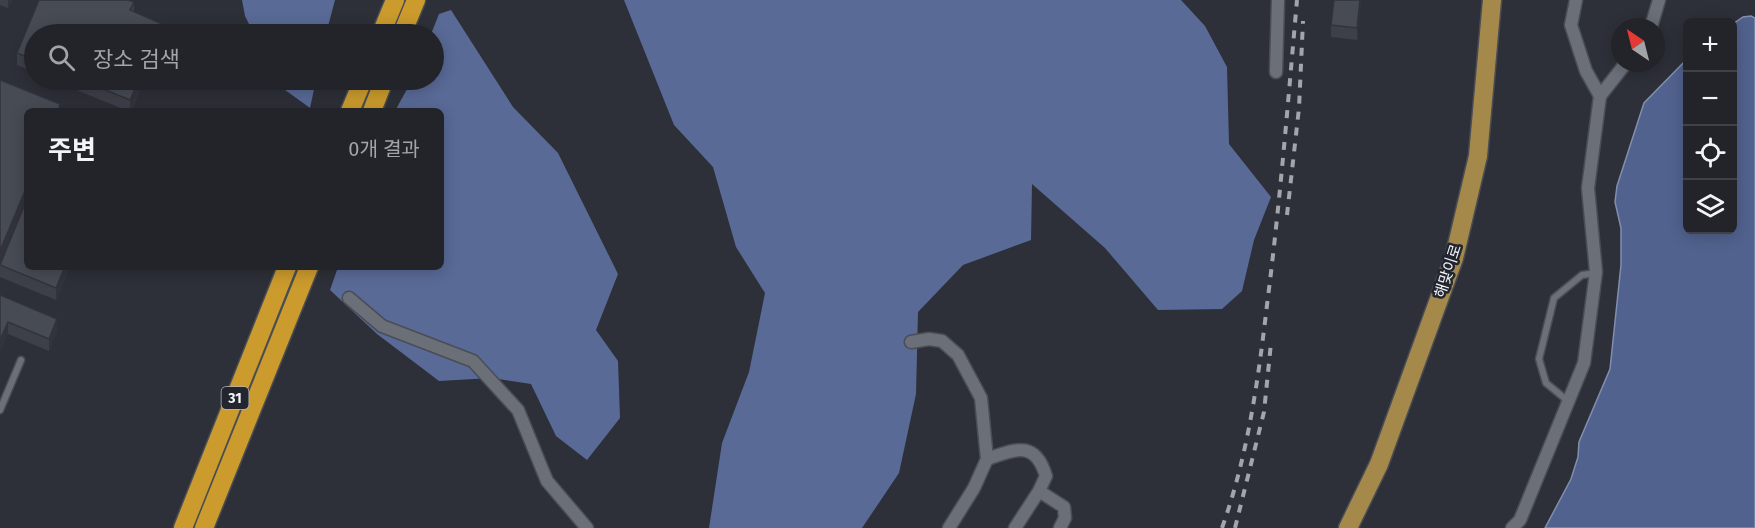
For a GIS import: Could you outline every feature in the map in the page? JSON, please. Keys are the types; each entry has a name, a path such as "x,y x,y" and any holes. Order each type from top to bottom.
{"highway":[{"path":"385,24 395,0"},
{"path":"406,24 416,0"},
{"path":"351,108 359,90"},
{"path":"373,108 380,90"},
{"name":"31","path":"183,528 286,270"},
{"name":"31","path":"204,528 308,270"}],"main road":[{"name":"해맞이로","path":"1348,528 1379,464 1454,258 1478,156 1492,0"}],"street":[{"path":"1276,72 1278,0"},
{"path":"1576,0 1571,25 1586,71 1600,96"},
{"path":"1654,18 1659,0"},
{"path":"1512,528 1520,520 1584,363 1596,272 1588,188 1600,96 1619,72"},
{"path":"349,298 382,326 473,361 518,410 547,481 587,528"},
{"path":"911,342 930,339 942,341 958,355 981,398 987,459 983,472 949,528"},
{"path":"987,459 1025,449 1040,458 1046,476 1015,528"},
{"path":"1039,491 1064,507 1065,518 1060,528"}],"lane":[{"path":"1568,402 1546,383 1539,359 1554,298 1582,275 1596,272"},
{"path":"0,410 21,360"}],"shaded area":[{"path":"242,0 335,0 329,24 249,24"},
{"path":"624,0 1181,0 1205,26 1227,67 1229,144 1271,197 1254,240 1242,291 1222,309 1158,310 1105,248 1032,184 1031,240 963,265 918,312 916,394 899,473 862,528 709,528 722,443 749,372 765,293 736,247 713,167 674,125"},
{"path":"451,10 513,107 558,153 618,274 596,330 618,361 620,418 587,460 556,436 531,384 491,378 439,381 377,334 330,290 337,270 444,270 444,108 397,108 407,90 444,90 444,24 435,24 439,14"},
{"path":"1743,17 1755,18 1755,528 1545,528 1571,479 1578,457 1579,442 1610,369 1621,265 1621,228 1615,202 1617,186 1644,103 1683,63 1683,234 1737,234 1737,21"},
{"path":"285,90 314,90 310,108"}],"building":[{"path":"39,0 128,0 134,2 130,10 162,24 29,24"},
{"path":"1334,0 1360,0 1357,28 1331,25"},
{"path":"24,36 24,56 17,53"},
{"path":"0,80 60,104 59,108 24,108 24,193 0,251"},
{"path":"106,90 134,90 130,100"},
{"path":"24,206 24,270 64,270 56,288 0,265"},
{"path":"0,295 57,319 49,339 8,322 0,340"}],"railway":[{"path":"1222,528 1239,473 1260,362 1280,191 1297,0"},
{"path":"1287,215 1299,108 1303,21"},
{"path":"1235,528 1264,412 1271,343"}]}
